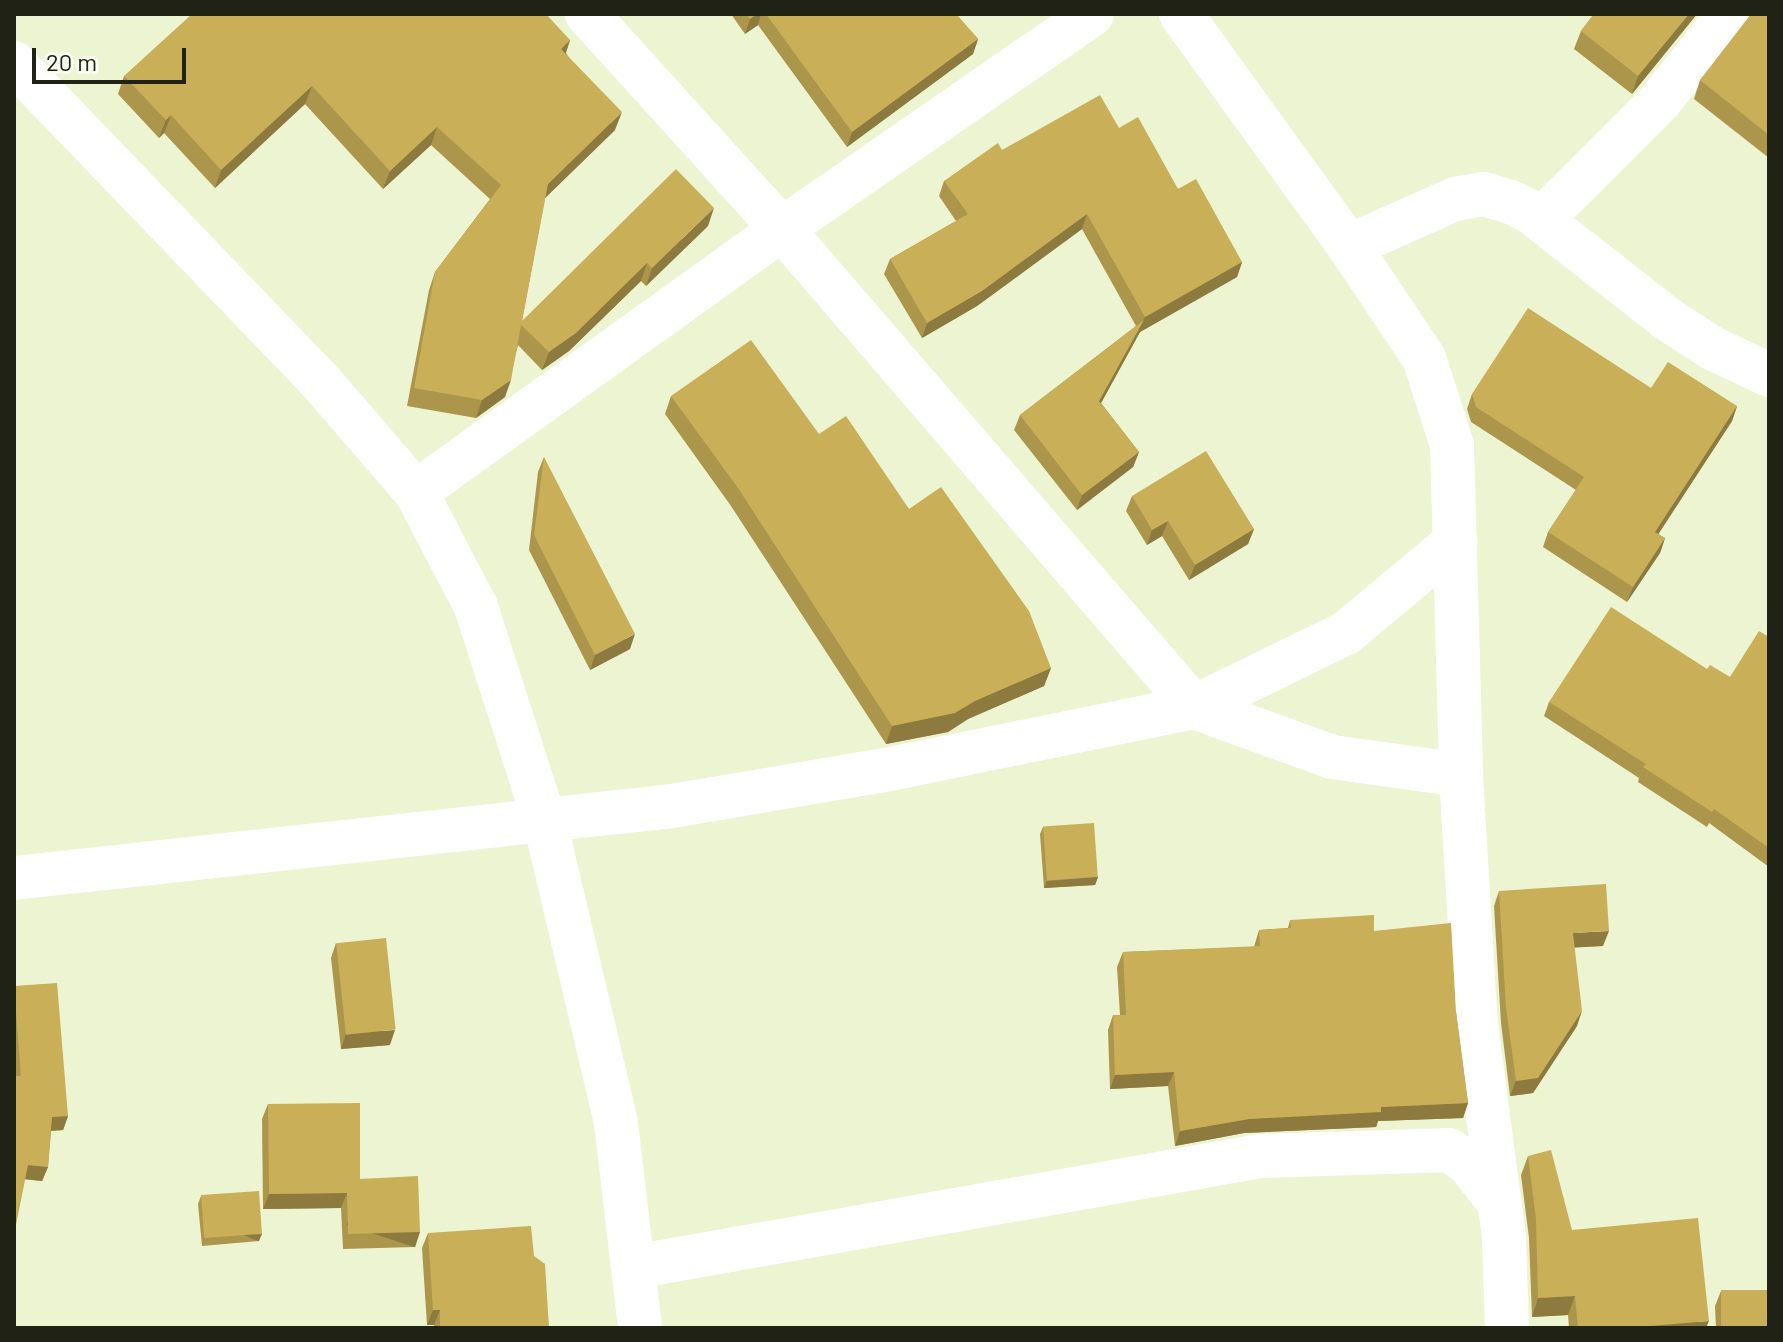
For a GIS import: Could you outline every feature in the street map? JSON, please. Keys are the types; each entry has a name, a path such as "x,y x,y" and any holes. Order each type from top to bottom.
{"street":[{"path":"587,14 782,229 1194,707 1332,757 1461,775"},
{"path":"416,492 782,229 1092,14"},
{"path":"1181,14 1349,246 1424,358 1452,445 1461,775 1476,1025 1499,1203 1507,1328"},
{"path":"1541,220 1660,101 1729,14"},
{"path":"14,63 321,382 416,492 476,607 545,822 616,1123 640,1328"},
{"path":"1349,246 1455,199 1484,194 1511,202 1541,220 1666,318 1712,348 1769,375"},
{"path":"14,878 672,806 880,771 1194,707 1346,633 1456,541"},
{"path":"634,1267 1260,1156 1449,1150 1469,1164 1499,1203"}],"building":[{"path":"192,14 546,14 570,40 561,49 622,112 548,184 522,321 676,169 714,208 652,268 647,263 576,333 549,352 521,325 511,380 482,400 414,388 435,272 501,185 437,127 390,171 312,86 221,170 171,115 166,120 124,76"},
{"path":"766,14 956,14 978,39 852,132"},
{"path":"1594,14 1689,14 1638,76 1581,31"},
{"path":"1751,14 1769,14 1769,135 1700,80"},
{"path":"1100,95 1119,128 1138,117 1178,189 1196,179 1242,262 1145,317 1087,214 982,291 927,323 890,259 968,214 944,181 998,143 1002,150"},
{"path":"1528,308 1651,388 1668,362 1737,406 1655,532 1665,538 1633,587 1548,532 1584,477 1476,407 1472,394"},
{"path":"1144,320 1099,401 1139,452 1082,495 1020,415"},
{"path":"751,340 819,434 846,416 909,509 941,487 1029,611 1051,668 955,713 892,726 738,488 671,396"},
{"path":"1206,451 1254,529 1195,565 1168,521 1152,530 1132,496"},
{"path":"544,457 635,634 595,655 534,535"},
{"path":"1611,607 1707,669 1710,665 1730,677 1759,631 1769,637 1769,848 1549,702"},
{"path":"1094,823 1098,877 1047,880 1043,827"},
{"path":"1606,884 1609,931 1573,933 1582,1011 1538,1078 1516,1081 1506,1008 1499,891"},
{"path":"1374,915 1374,931 1451,923 1456,1012 1468,1103 1381,1107 1381,1112 1249,1119 1180,1131 1174,1072 1115,1075 1113,1015 1126,1015 1123,952 1260,946 1259,930 1291,928 1290,920"},
{"path":"386,938 396,1029 346,1035 336,943"},
{"path":"57,983 68,1116 52,1117 48,1167 28,1165 14,1235 14,1076 21,1076 14,986"},
{"path":"360,1103 360,1179 418,1176 420,1232 348,1234 347,1193 269,1194 268,1104"},
{"path":"1551,1150 1572,1230 1698,1218 1709,1321 1625,1328 1578,1328 1575,1296 1538,1298 1536,1219 1528,1156"},
{"path":"259,1191 262,1234 204,1238 201,1195"},
{"path":"531,1226 534,1256 545,1264 549,1328 440,1328 440,1310 433,1310 428,1233"},
{"path":"1721,1290 1769,1290 1769,1328 1721,1328"}]}
